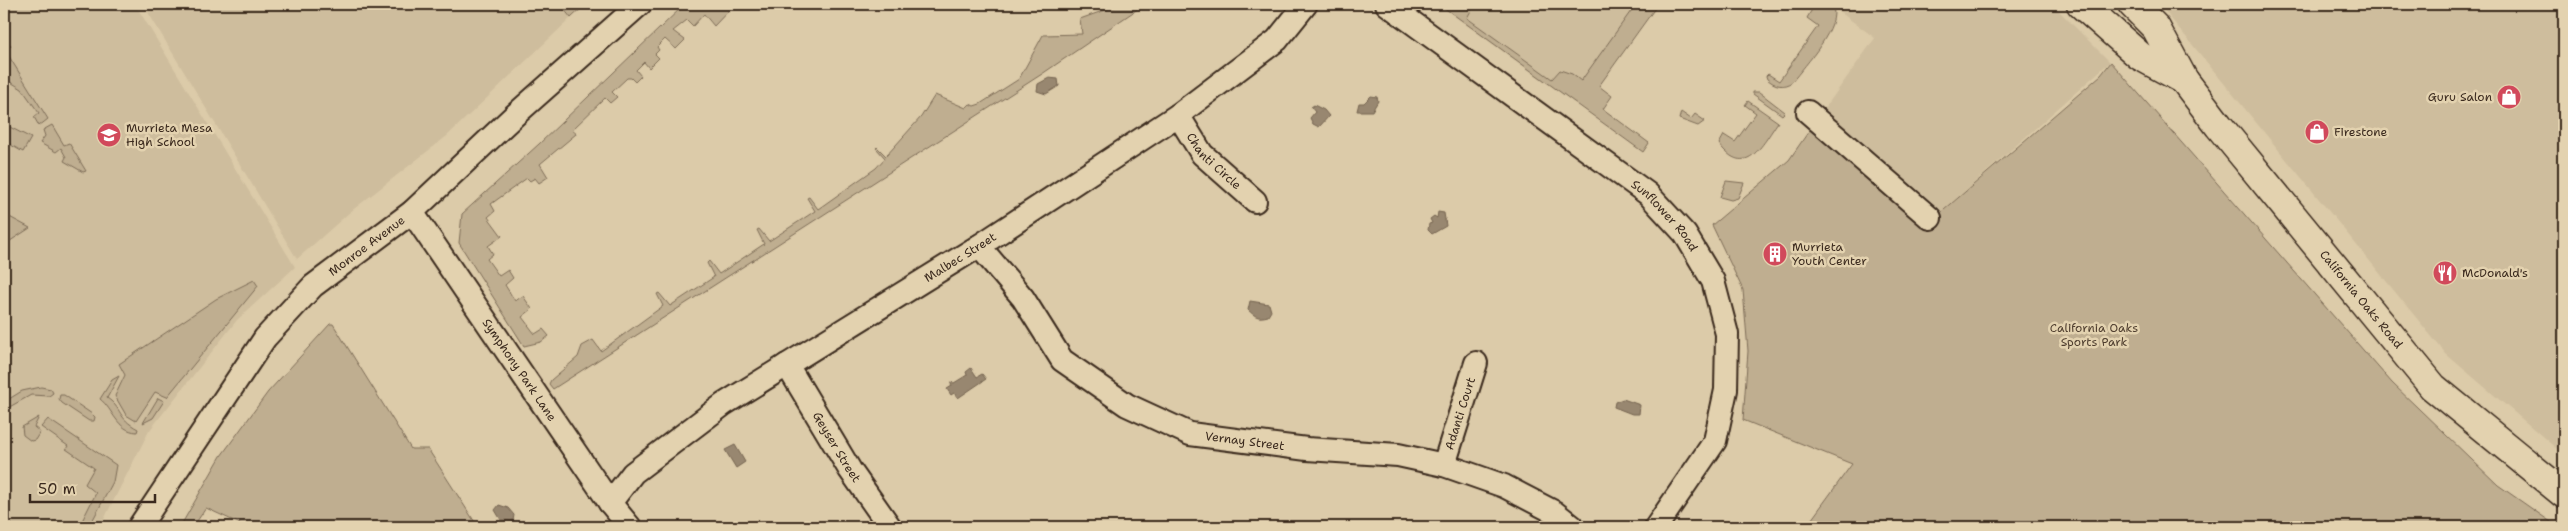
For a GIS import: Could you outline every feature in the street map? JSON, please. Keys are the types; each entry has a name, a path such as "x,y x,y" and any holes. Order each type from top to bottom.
{"main road":[{"name":"California Oaks Road","path":"2081,4 2140,56 2184,80"},
{"name":"California Oaks Road","path":"2132,4 2156,28 2184,80 2300,228 2433,387 2564,494"}],"street":[{"name":"Monroe Avenue","path":"139,527 265,338 313,286 412,212 515,115 640,4"},
{"name":"Malbec Street","path":"610,503 633,473 724,404 979,246 1178,115 1277,40 1306,4"},
{"name":"Sunflower Road","path":"1387,4 1648,194 1685,234 1713,281 1727,334 1726,390 1715,441 1656,527"},
{"path":"1808,112 1930,218"},
{"name":"Chanti Circle","path":"1178,115 1202,154 1255,201"},
{"name":"Symphony Park Lane","path":"412,212 610,503 630,527"},
{"name":"Vernay Street","path":"979,246 1023,298 1062,360 1127,405 1190,434 1308,449 1398,455 1444,465 1504,486 1554,512 1573,527"},
{"name":"Adanti Court","path":"1444,465 1476,363"},
{"name":"Geyser Street","path":"787,366 850,470 890,527"}],"shaded area":[{"name":"Murrieta Mesa High School","path":"4,4 135,4 295,267 237,320 149,431 100,527 4,527"},
{"path":"143,4 560,4 571,18 447,136 350,212 297,259"},
{"path":"1438,4 1643,4 1574,103"},
{"path":"1829,4 2052,4 2110,62 1937,216 1820,115 1875,38"},
{"path":"2159,4 2564,4 2564,455 2446,354"},
{"path":"1049,78 1058,79 1059,86 1046,94 1037,91 1038,84"},
{"path":"1371,96 1377,97 1378,101 1372,111 1357,111 1359,103 1364,103"},
{"path":"1314,105 1324,110 1329,116 1319,127 1313,124 1310,118 1315,112 1311,107"},
{"path":"1438,212 1444,213 1446,226 1432,234 1428,230 1429,224 1432,223 1430,219 1434,216 1437,218"},
{"path":"1250,301 1269,304 1271,311 1268,316 1259,317 1248,310"},
{"path":"971,368 977,377 982,374 986,379 958,398 954,393 951,395 947,389 952,386 950,382 954,383 967,375 966,372"},
{"path":"1623,399 1640,405 1639,414 1632,414 1614,407 1615,402"},
{"path":"735,445 745,462 736,468 725,450"},
{"path":"499,505 508,508 514,515 513,521 501,520 495,510"}],"green space":[{"path":"560,4 586,4 571,18"},
{"path":"685,4 729,4 732,7 714,26 704,14 693,26 687,20 673,31 685,40 676,49 665,39 657,47 659,50 655,54 659,58 649,68 644,62 636,70 641,76 635,82 631,78 627,78 612,92 617,97 610,103 605,98 573,129 576,134 540,164 548,177 539,183 535,178 530,181 527,178 491,204 495,211 488,217 502,236 488,246 493,254 487,259 499,276 508,270 513,278 505,285 515,301 523,296 532,309 522,317 535,334 543,329 549,336 541,342 524,346 459,243 462,214 539,144"},
{"path":"1122,4 1145,4 1042,74 553,389 549,384 551,380 578,357 582,346 593,340 601,351 663,306 657,294 659,293 670,306 714,277 707,263 709,261 719,274 764,244 757,230 759,229 769,241 815,211 807,198 809,197 818,209 876,168 885,158 876,148 886,156 921,117 935,95 966,108 970,104 974,106 980,104 1019,79 1043,35 1082,34 1080,19"},
{"path":"1439,4 1469,4 1473,7 1467,18 1552,79 1560,70 1572,74 1581,81 1636,4 1658,4 1599,86 1612,96 1603,109 1649,143 1643,152"},
{"path":"1812,4 1832,5 1834,13 1828,34 1792,82 1782,86 1773,83 1766,76 1768,74 1779,81 1818,26 1807,18 1814,6"},
{"path":"4,36 11,46 5,50 48,119 39,126 34,117 39,113 22,89 4,78"},
{"name":"California Oaks Sports Park","path":"2111,62 2392,383 2498,485 2558,527 1806,527 1852,464 1743,420 1748,351 1743,290 1712,225 1789,160 1820,115 1937,216 2101,75"},
{"path":"1753,92 1759,92 1785,112 1782,115 1753,94"},
{"path":"1748,101 1778,122 1753,155 1745,159 1737,159 1719,144 1724,135 1735,142 1756,113 1745,105"},
{"path":"1681,112 1691,119 1695,114 1705,121 1698,126 1679,119"},
{"path":"4,124 31,138 23,152 4,141"},
{"path":"52,125 64,145 69,143 86,171 83,172 64,161 66,157 61,148 56,152 40,143 45,136 43,130"},
{"path":"1726,181 1744,183 1738,198 1731,200 1720,197"},
{"path":"4,214 30,228 4,245"},
{"path":"254,280 258,286 167,397 155,392 136,421 126,415 115,396 125,375 119,364 216,299"},
{"path":"330,324 333,324 411,449 428,449 478,527 247,527 206,508 193,527 180,527 221,456 268,392"},
{"path":"119,376 107,398 131,425 138,429 137,432 130,431 120,424 100,399 112,380"},
{"path":"41,387 51,389 53,393 49,396 31,395 4,410 4,402 22,391"},
{"path":"60,395 64,395 92,414 95,417 94,421 89,421 62,403 59,399"},
{"path":"158,398 164,401 153,418 143,423"},
{"path":"39,417 34,427 40,432 35,440 31,441 23,435 22,427"},
{"path":"48,419 116,465 113,482 89,527 79,527 96,493 85,484 94,468 66,449 68,446 41,427"}],"place":[{"name":"Guru Salon","path":"2509,97"},
{"name":"Firestone","path":"2317,132"},
{"name":"Murrieta Mesa High School","path":"109,135"},
{"name":"Murrieta Youth Center","path":"1775,254"},
{"name":"McDonald's","path":"2445,273"}]}
